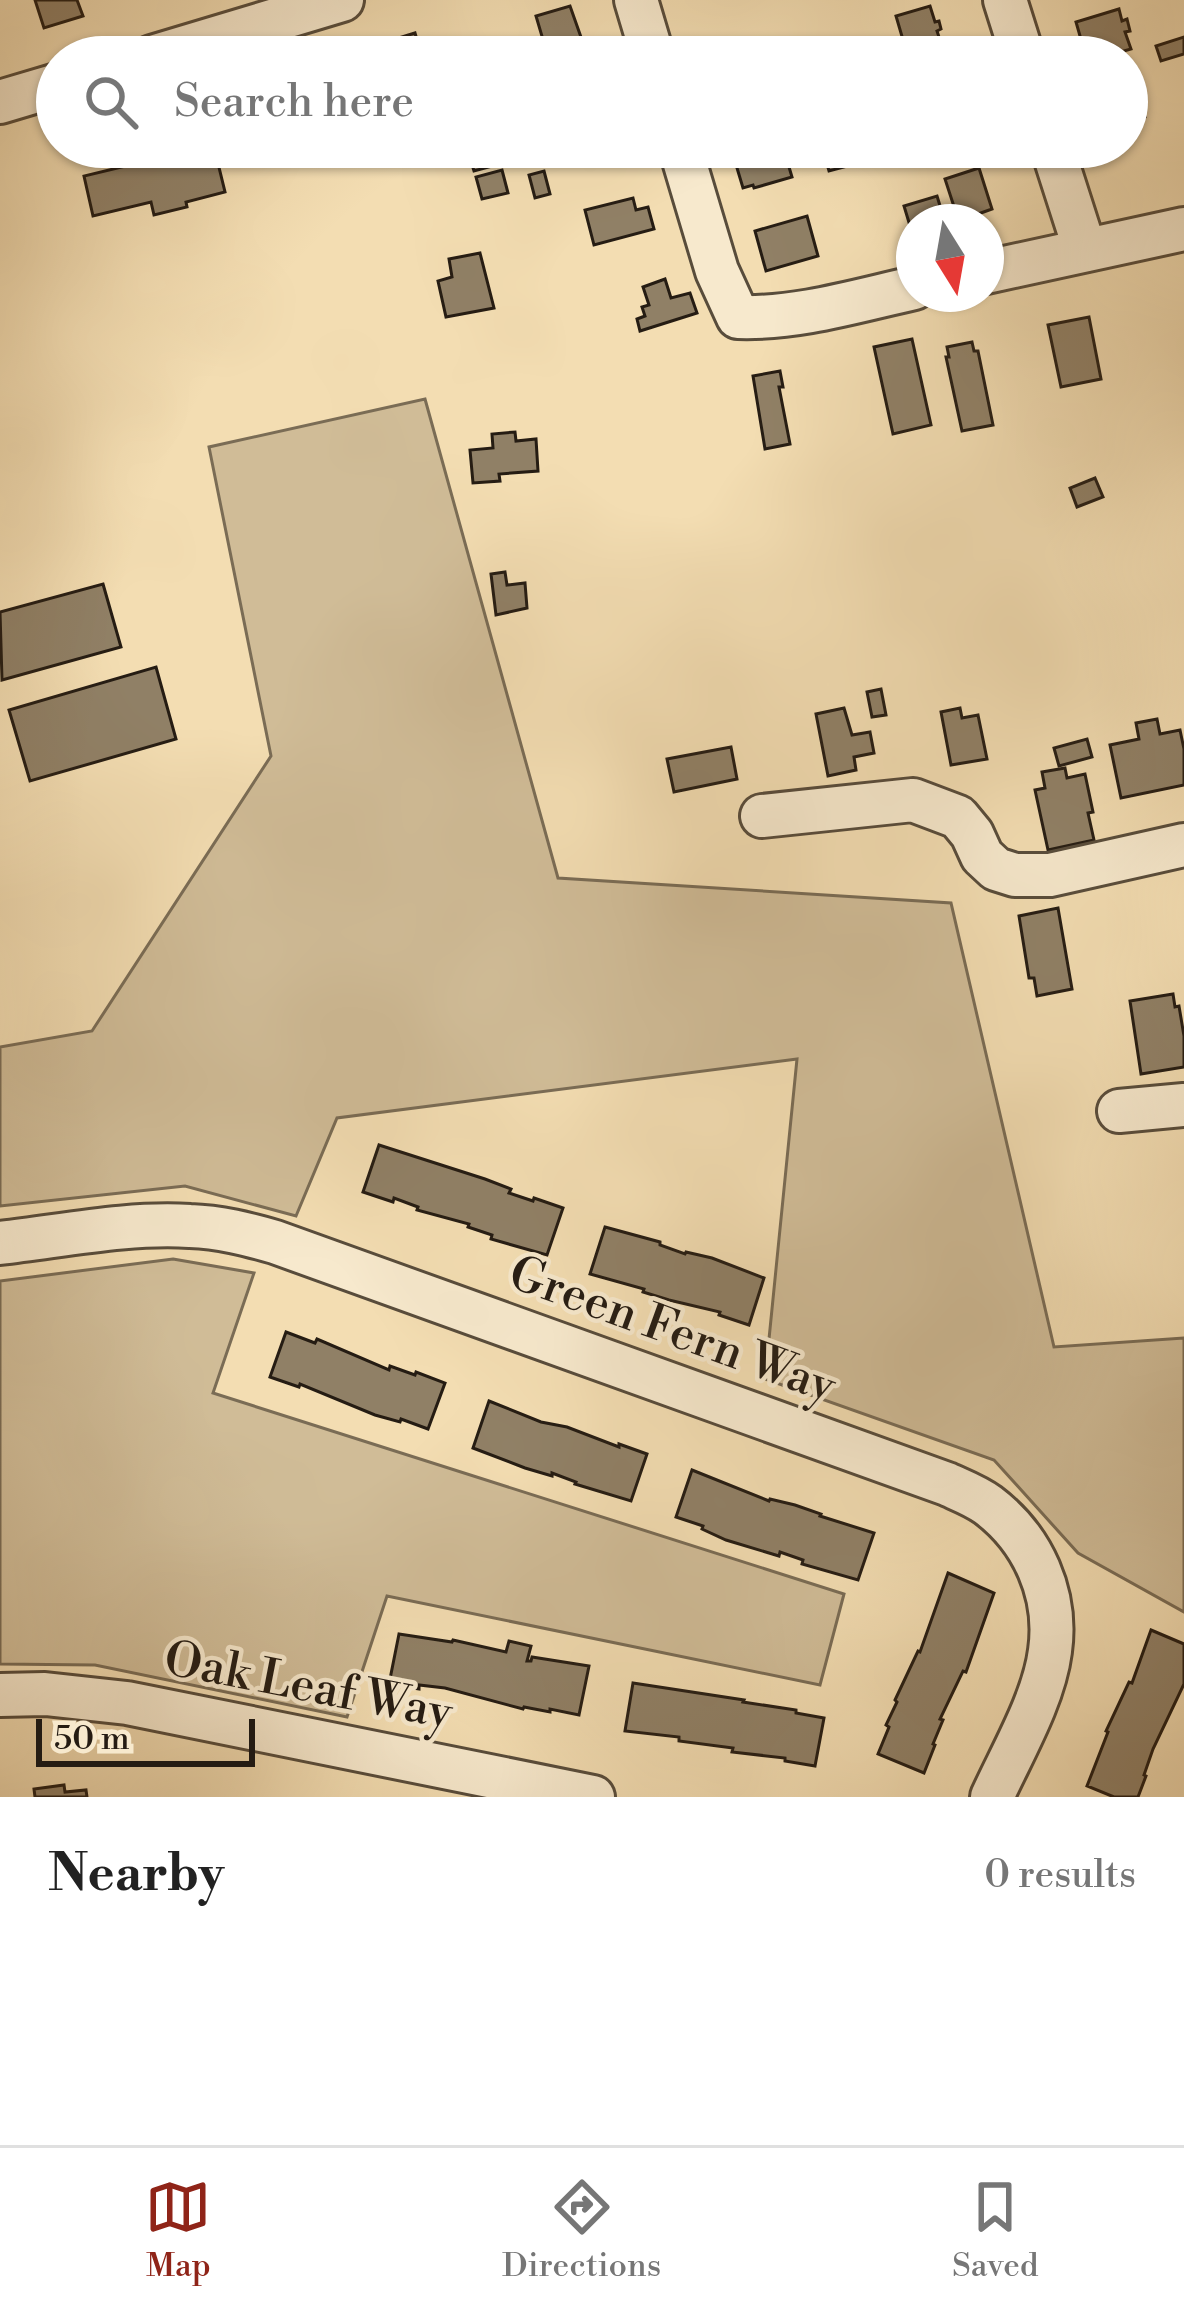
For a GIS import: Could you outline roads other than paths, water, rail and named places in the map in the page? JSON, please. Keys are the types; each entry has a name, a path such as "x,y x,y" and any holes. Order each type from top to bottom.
{"street":[{"path":"222,36 342,0"},
{"path":"636,0 647,36"},
{"path":"1005,0 1016,36"},
{"path":"0,103 36,92"},
{"path":"686,168 716,271 738,317 796,314 896,292"},
{"path":"1059,168 1085,250"},
{"path":"1004,268 1184,230"},
{"path":"762,816 914,800 958,818 982,856 996,869 1016,875 1050,875 1184,845"},
{"path":"1119,1111 1184,1105"},
{"name":"Green Fern Way","path":"0,1244 138,1228 188,1225 232,1230 947,1484 985,1502 1011,1525 1033,1556 1047,1587 1052,1618 1041,1687 992,1797"},
{"name":"Oak Leaf Way","path":"0,1695 45,1694 127,1703 593,1797"}]}
